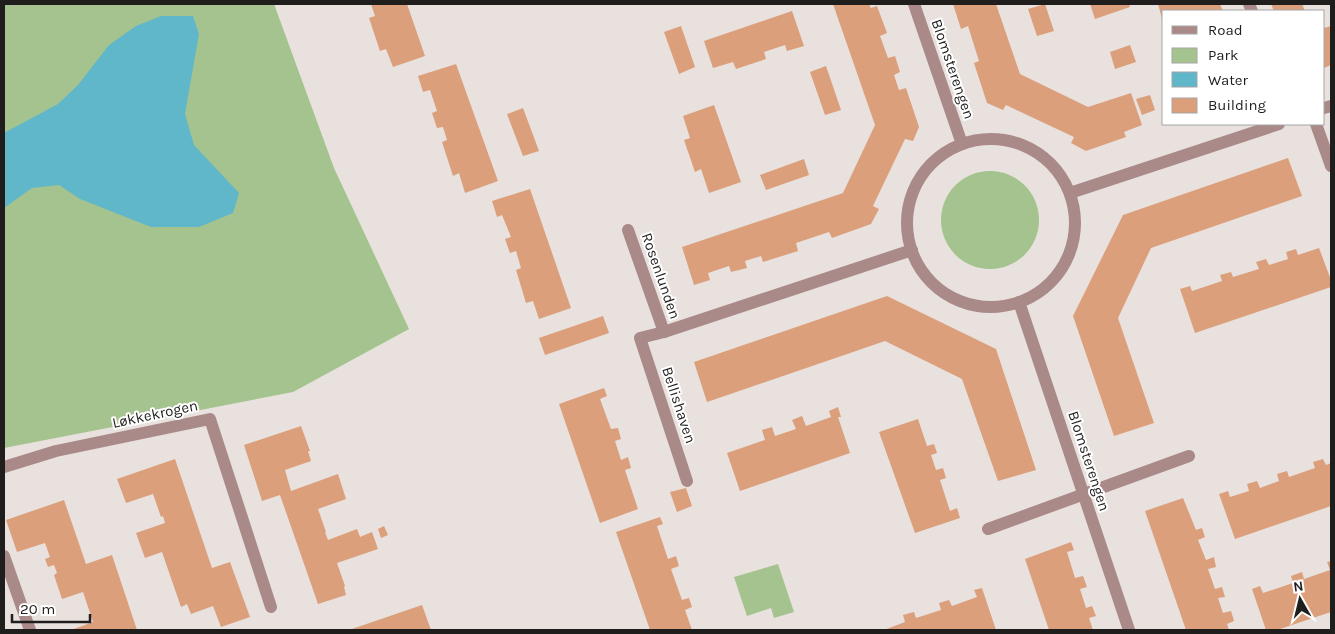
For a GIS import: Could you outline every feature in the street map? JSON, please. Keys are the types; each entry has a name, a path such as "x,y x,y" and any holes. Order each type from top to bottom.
{"street":[{"name":"Blomsterengen","path":"914,4 962,144"},
{"path":"1070,193 1276,125"},
{"path":"1316,125 1331,166"},
{"path":"993,139 1022,145 1048,161 1061,176 1070,193 1075,213 1075,224 1073,244 1065,264 1053,280 1037,294 1019,302 991,307 972,305 955,299 932,282 920,267 912,250 908,225 909,207 914,191 923,175 934,162 948,151 962,144 993,139"},
{"name":"Rosenlunden","path":"628,230 664,332"},
{"path":"664,332 912,250"},
{"name":"Blomsterengen","path":"1019,302 1129,630"},
{"name":"Bellishaven","path":"664,332 640,338 686,481"},
{"name":"Løkkekrogen","path":"4,467 56,452 210,419 271,607"},
{"path":"988,529 1189,456"},
{"path":"4,556 30,630"}],"green space":[{"path":"4,4 274,4 334,168 409,329 293,392 4,448"},
{"path":"990,171 1009,175 1025,185 1035,201 1039,220 1035,239 1025,255 1009,265 990,269 971,265 955,255 945,239 941,220 945,201 955,185 971,175"},
{"path":"778,564 794,612 774,618 771,608 747,616 734,577"}],"water":[{"path":"161,16 193,16 199,34 185,114 194,145 239,193 233,213 199,227 151,227 80,199 59,185 32,188 4,208 4,133 58,104 78,85 109,45 136,26"}],"building":[{"path":"371,4 407,4 425,56 393,67 386,49 380,51 369,18 375,16"},
{"path":"833,4 869,4 871,8 877,6 887,33 880,36 888,58 895,56 900,72 894,75 899,90 906,88 919,127 913,141 905,139 873,206 879,209 871,224 832,238 829,232 796,243 798,251 763,262 761,256 745,261 747,268 731,272 729,266 708,273 710,280 694,285 682,247 843,193 875,125"},
{"path":"953,4 996,4 1020,74 1088,107 1131,93 1142,125 1124,132 1126,137 1086,151 1071,143 1074,137 1006,105 1003,110 987,103 974,63 979,61 968,26 961,29"},
{"path":"1045,4 1054,31 1037,36 1028,9"},
{"path":"1090,4 1129,4 1130,7 1095,19"},
{"path":"1158,4 1220,4 1223,10 1162,10 1162,18"},
{"path":"1271,4 1302,4 1305,10 1274,10"},
{"path":"792,11 804,46 787,51 785,45 764,52 766,59 736,69 733,62 713,68 704,41"},
{"path":"681,26 695,67 679,74 664,32"},
{"path":"1331,26 1331,65 1325,68 1325,28"},
{"path":"1130,45 1136,62 1115,69 1110,52"},
{"path":"456,64 498,181 465,193 459,173 453,176 442,142 447,140 443,127 437,128 432,113 437,111 430,90 423,92 418,76"},
{"path":"826,66 841,110 825,115 810,72"},
{"path":"1150,95 1155,110 1142,115 1136,99"},
{"path":"714,105 741,182 709,193 701,169 695,172 684,140 690,138 683,116"},
{"path":"523,108 539,151 523,156 507,114"},
{"path":"1288,158 1302,196 1151,248 1118,318 1154,423 1114,436 1073,316 1123,215"},
{"path":"804,159 809,175 766,190 760,175"},
{"path":"530,189 571,308 539,319 533,301 526,303 516,270 521,268 516,251 510,253 505,239 511,237 502,215 497,217 492,201"},
{"path":"1319,248 1331,280 1331,287 1195,333 1180,289 1190,286 1192,291 1222,281 1220,275 1231,272 1233,277 1259,269 1256,262 1266,259 1269,265 1288,259 1286,252 1296,249 1298,255"},
{"path":"887,296 996,349 1036,470 998,481 962,379 885,341 707,402 694,362"},
{"path":"603,316 609,333 545,355 539,338"},
{"path":"604,388 607,396 600,399 611,429 618,428 621,439 615,441 621,460 628,457 631,468 625,470 638,509 600,523 559,404"},
{"path":"838,407 841,417 838,417 850,453 740,491 727,453 765,440 762,430 772,427 775,436 796,429 792,420 802,416 806,426 831,417 829,411"},
{"path":"918,419 927,446 934,444 937,453 931,455 936,470 943,468 946,478 940,480 950,511 957,508 960,518 915,533 879,432"},
{"path":"301,426 310,451 308,451 311,461 285,470 291,491 338,474 346,499 318,509 328,540 357,529 360,537 372,532 378,549 337,563 346,595 318,604 280,495 262,501 244,445"},
{"path":"175,459 212,568 230,562 250,617 221,627 213,606 191,614 187,604 181,607 162,552 145,558 136,533 165,523 163,516 161,517 153,494 126,503 117,479"},
{"path":"1323,459 1326,465 1331,463 1331,506 1235,539 1219,494 1228,491 1230,497 1249,491 1247,484 1257,481 1260,488 1279,481 1277,474 1287,471 1289,477 1315,468 1313,462"},
{"path":"686,488 692,506 677,512 670,492"},
{"path":"1183,498 1196,530 1202,528 1205,537 1198,540 1206,560 1214,557 1216,567 1208,569 1215,589 1222,587 1225,597 1218,598 1223,613 1231,611 1234,621 1227,624 1229,630 1186,630 1145,511"},
{"path":"64,500 86,564 112,555 137,630 71,630 93,622 83,592 62,599 54,575 57,573 54,565 48,567 45,559 50,557 45,543 17,552 6,520"},
{"path":"660,517 663,524 657,526 668,559 676,556 679,566 671,569 682,600 689,598 692,607 685,610 692,630 650,630 616,532"},
{"path":"384,526 388,535 381,538 378,529"},
{"path":"1071,542 1074,550 1067,552 1075,578 1083,576 1087,587 1080,589 1086,608 1092,606 1096,616 1089,618 1093,630 1049,630 1025,559"},
{"path":"1331,561 1331,612 1277,630 1266,630 1252,589 1260,586 1263,593 1293,583 1291,576 1302,572 1304,579 1330,570 1327,562"},
{"path":"982,588 996,630 884,630 905,622 903,615 914,612 916,618 941,610 939,603 949,600 952,606 977,597 974,590"},
{"path":"422,605 431,630 349,630"}]}
